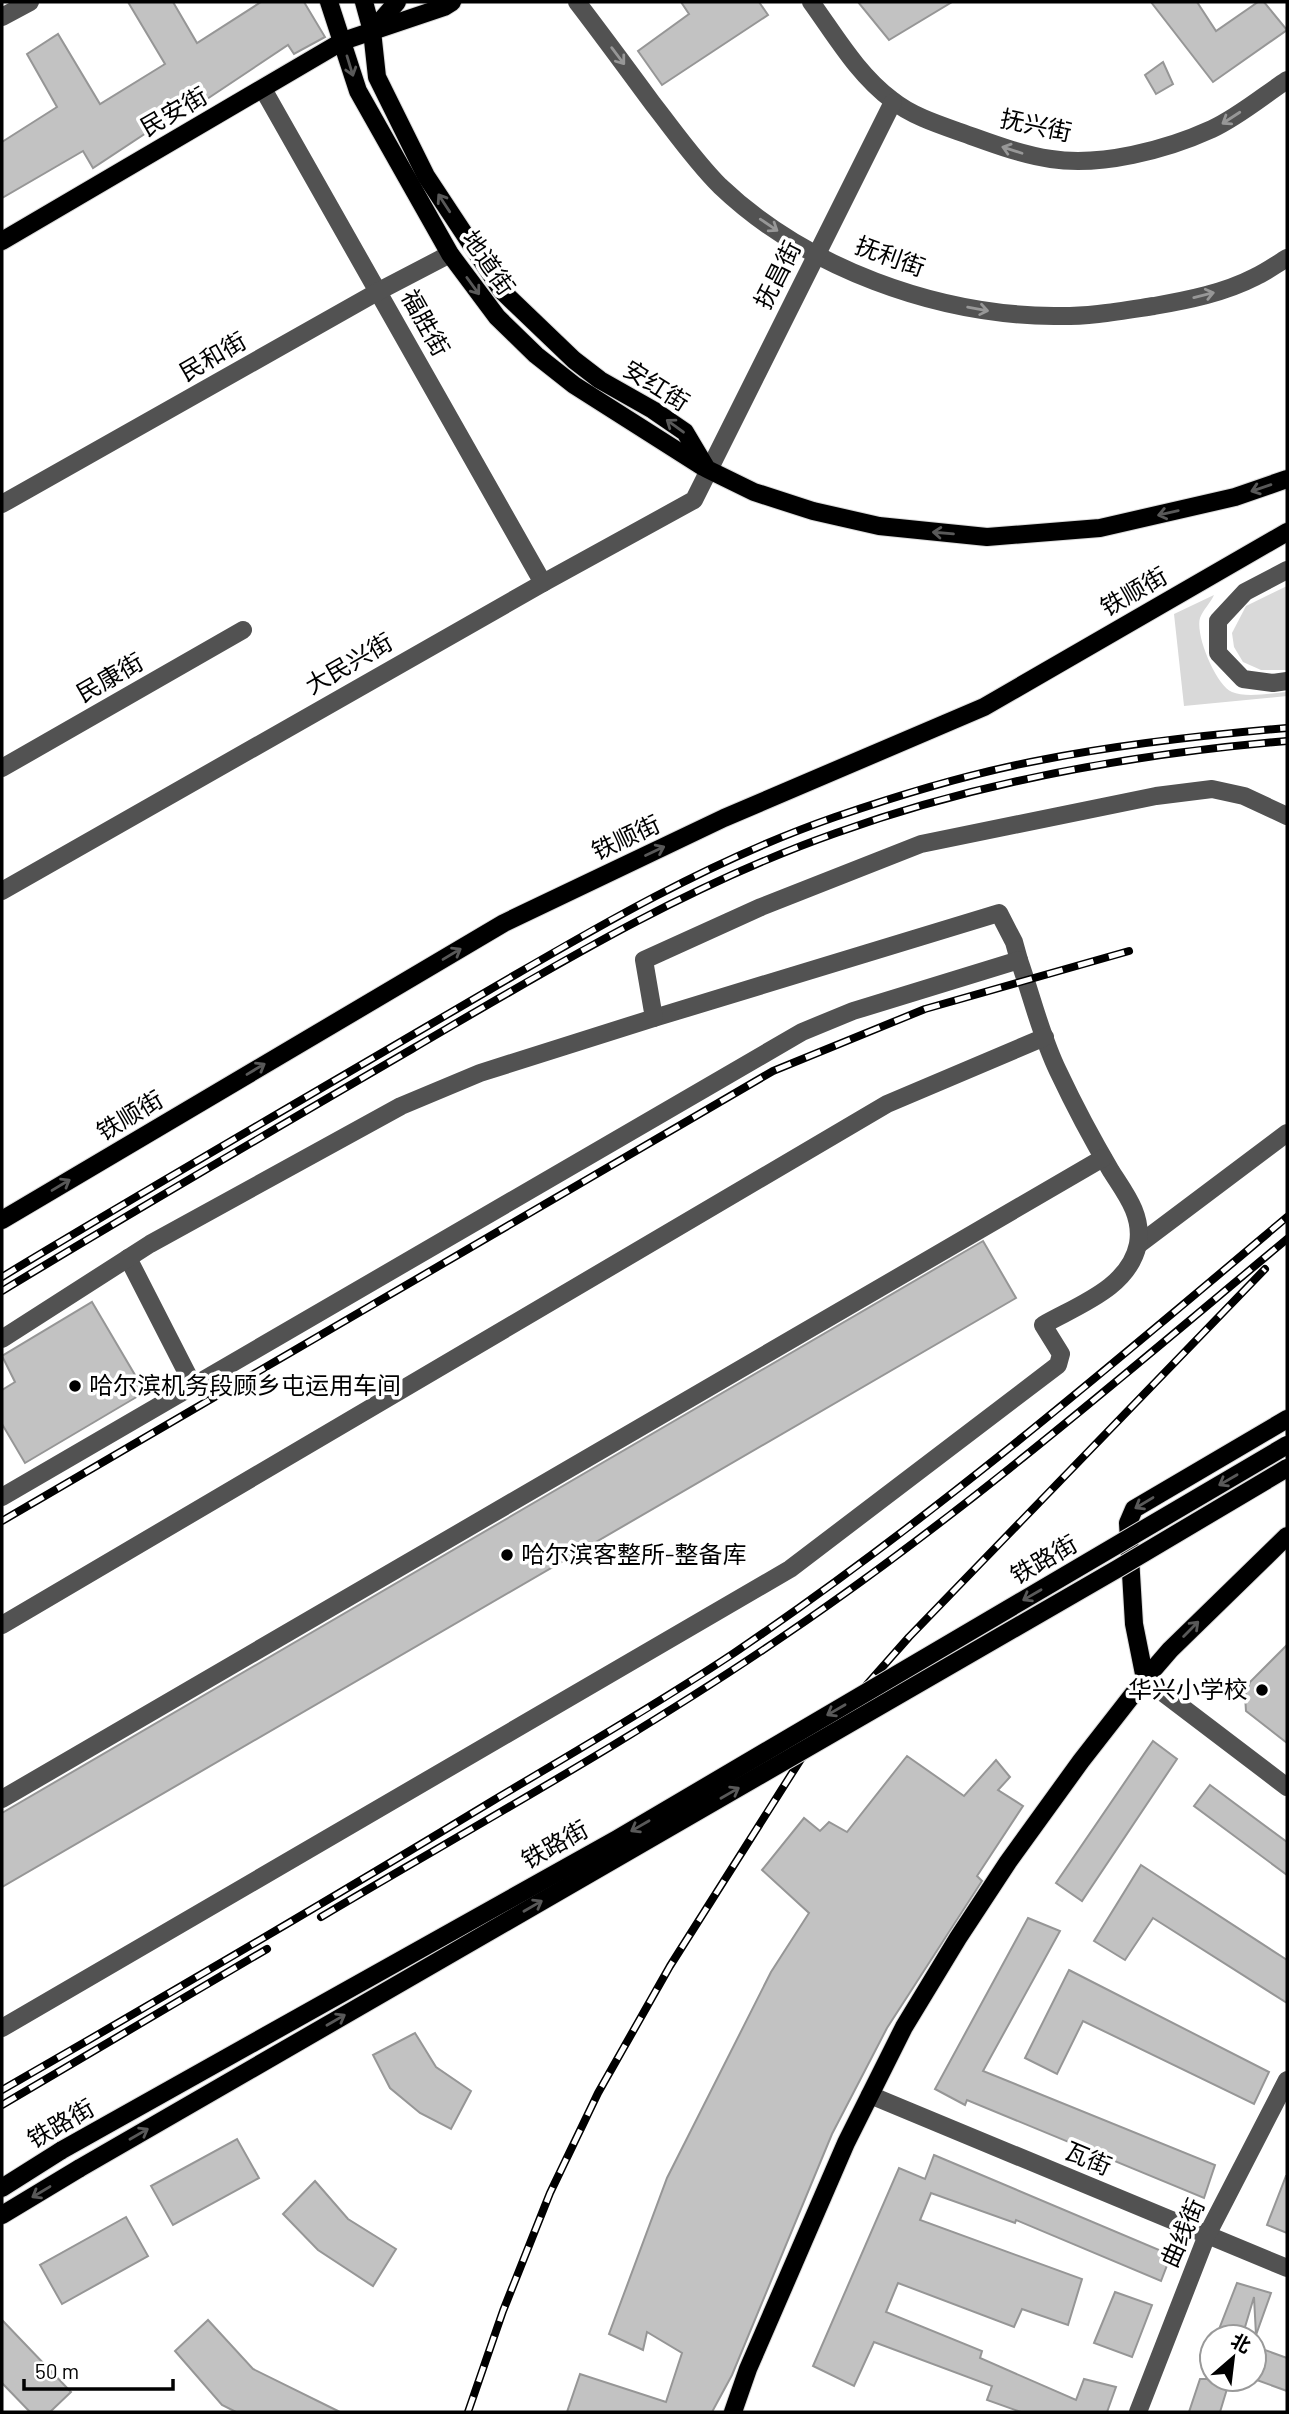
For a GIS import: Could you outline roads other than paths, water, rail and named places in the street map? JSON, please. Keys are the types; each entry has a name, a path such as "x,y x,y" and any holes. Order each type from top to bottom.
{"main road":[{"name":"地道街","path":"328,2 358,91 450,254 497,317 536,355 574,385 707,469"},
{"name":"安红街","path":"364,2 372,31 377,77 426,176 502,291 574,360 600,380 685,432 707,469"},
{"path":"372,31 397,2"},
{"path":"372,31 419,2"},
{"path":"372,31 453,2"},
{"name":"民安街","path":"2,241 343,41 372,31"},
{"path":"707,469 754,492 813,511 878,526 987,537 1100,528 1235,497 1287,479"},
{"name":"铁顺街","path":"2,1220 504,923 724,818 984,707 1287,532"},
{"path":"1145,1679 1134,1624 1128,1523 1134,1509 1287,1419"},
{"name":"铁路街","path":"2,2188 62,2150 617,1839 1287,1445"},
{"name":"铁路街","path":"2,2215 1287,1468"},
{"path":"733,2412 748,2369 846,2143 904,2027 1008,1862 1145,1679 1170,1650 1287,1536"}],"street":[{"path":"2,17 30,2"},
{"name":"抚利街","path":"577,2 702,167 751,213 856,274 941,301 980,310 1054,316 1105,314 1215,293 1255,278 1287,258"},
{"name":"抚兴街","path":"818,4 862,71 893,102 929,120 1025,154 1053,160 1082,160 1140,153 1214,129 1287,80"},
{"name":"福胜街","path":"263,89 542,583"},
{"name":"抚昌街","path":"707,469 893,102"},
{"name":"民和街","path":"2,505 379,291 450,254"},
{"name":"大民兴街","path":"2,891 542,583 694,500 707,469"},
{"path":"1287,570 1245,592 1218,621 1218,653 1244,679 1273,683 1287,681"},
{"name":"民康街","path":"2,768 243,630"},
{"path":"654,1018 644,960 761,907 921,844 1156,796 1212,789 1244,796 1287,816"},
{"path":"2,1339 128,1258 401,1105 480,1073 999,913 1014,942 1058,1071 1103,1158 1132,1203 1139,1223 1138,1245 1129,1267 1112,1286 1044,1325 1061,1354 1058,1365 790,1569 2,2028"},
{"path":"2,1497 802,1032 853,1011 1019,960"},
{"path":"2,1625 887,1104 1045,1037"},
{"path":"1138,1245 1287,1133"},
{"path":"2,1799 1103,1158"},
{"path":"128,1258 193,1385"},
{"path":"1145,1679 1287,1787"},
{"name":"曲线街","path":"1138,2412 1207,2235 1287,2080"},
{"name":"瓦街","path":"870,2095 1287,2268"}],"railway":[{"path":"2,1277 578,938 678,884 782,837 911,792 1015,765 1133,745 1287,728"},
{"path":"2,1291 567,959 672,904 780,854 891,815 1002,784 1115,762 1287,741"},
{"path":"2,1521 773,1071 925,1009 1129,951"},
{"path":"2,2090 372,1874 645,1710 734,1653 806,1603 947,1497 1085,1387 1287,1217"},
{"path":"321,1917 674,1708 788,1633 980,1492 1287,1239"},
{"path":"468,2412 503,2311 550,2193 598,2093 670,1966 801,1759 909,1637 1265,1269"},
{"path":"2,2105 267,1949"}],"place":[{"name":"哈尔滨机务段顾乡屯运用车间","path":"75,1386"},
{"name":"哈尔滨客整所-整备库","path":"507,1555"},
{"name":"华兴小学校","path":"1262,1690"}]}
